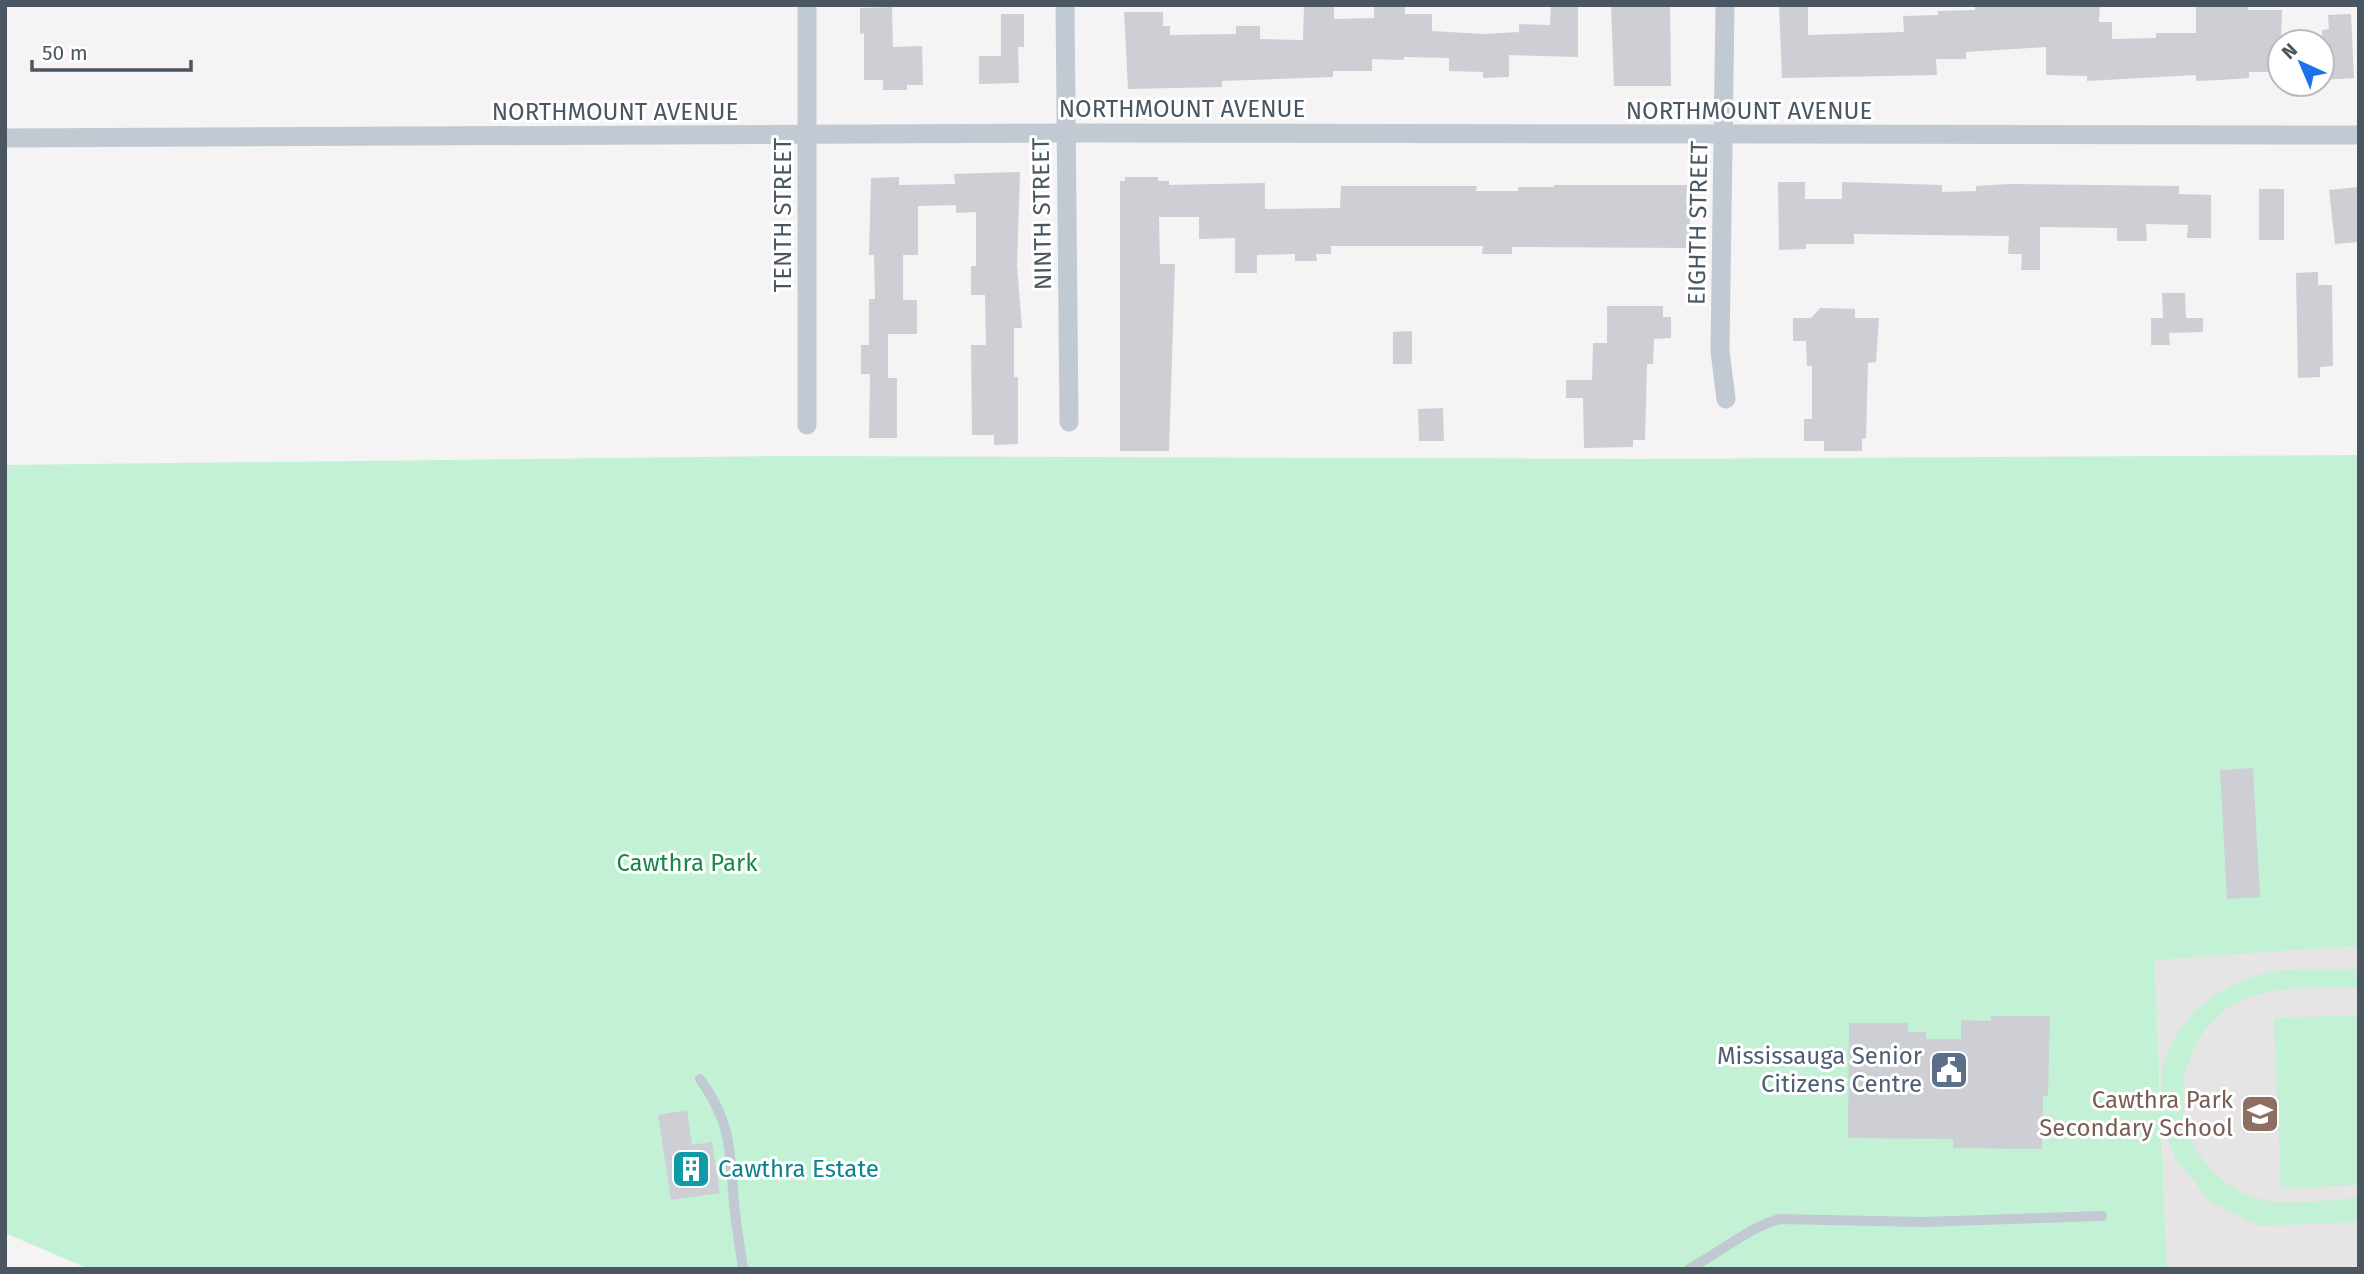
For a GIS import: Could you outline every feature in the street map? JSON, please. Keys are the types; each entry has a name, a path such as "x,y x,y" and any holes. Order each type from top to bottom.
{"street":[{"name":"TENTH STREET","path":"807,5 807,425"},
{"name":"NINTH STREET","path":"1065,5 1069,422"},
{"name":"EIGHTH STREET","path":"1725,5 1720,351 1726,399"},
{"name":"NORTHMOUNT AVENUE","path":"5,138 1065,133 2359,135"}],"lane":[{"path":"700,1079 712,1096 731,1141 734,1204 743,1269"},
{"path":"1689,1269 1727,1248 1759,1225 1779,1219 1923,1222 2102,1216"}],"shaded area":[{"name":"Cawthra Park Secondary School","path":"2359,946 2359,1269 2167,1269 2155,959"}],"green space":[{"name":"Cawthra Park","path":"2359,455 2359,946 2155,960 2160,1098 2163,1066 2169,1049 2189,1018 2217,994 2250,978 2278,971 2359,969 2359,987 2266,992 2227,1009 2212,1022 2200,1038 2189,1062 2183,1087 2184,1112 2190,1135 2201,1157 2217,1175 2238,1190 2272,1202 2359,1198 2359,1222 2259,1226 2210,1201 2176,1159 2161,1121 2167,1269 89,1269 5,1233 5,465 786,456 1637,459"},
{"path":"2359,1015 2359,1185 2281,1189 2274,1018"}],"building":[{"path":"1304,5 1334,5 1334,19 1374,18 1374,5 1405,5 1405,14 1432,14 1432,31 1483,34 1519,32 1519,24 1550,25 1551,5 1578,5 1578,57 1509,55 1509,77 1483,78 1483,72 1449,71 1449,58 1404,57 1404,60 1372,59 1372,71 1333,71 1333,77 1222,81 1222,87 1128,89 1124,12 1163,12 1163,26 1170,26 1170,35 1236,34 1236,26 1260,26 1260,39 1303,40"},
{"path":"1611,5 1670,5 1671,86 1614,86"},
{"path":"1779,5 1808,5 1808,35 1904,32 1903,16 1975,10 1975,5 2100,5 2099,22 2112,22 2112,39 2156,38 2156,33 2196,33 2196,6 2248,5 2248,10 2282,10 2281,28 2266,28 2266,72 2249,72 2249,78 2196,81 2196,75 2087,81 2087,76 2046,75 2046,47 1966,52 1966,59 1936,59 1937,75 1782,78"},
{"path":"892,7 893,47 922,46 923,85 907,85 907,90 883,90 883,80 864,80 864,33 860,34 860,8"},
{"path":"1001,14 1024,14 1024,47 1018,47 1019,83 979,84 979,56 1001,56"},
{"path":"2351,14 2354,78 2336,79 2336,28 2329,28 2328,15"},
{"path":"1020,172 1017,265 1022,328 1014,328 1014,377 1018,377 1018,444 994,445 994,435 972,435 971,345 986,345 985,295 971,295 971,266 976,266 976,212 956,213 956,205 918,206 918,255 903,255 903,300 917,300 917,334 888,334 888,378 897,378 897,438 869,438 870,374 861,374 861,345 869,345 869,299 875,299 874,255 869,255 871,178 899,177 899,185 955,184 954,174"},
{"path":"1125,177 1158,177 1158,181 1169,181 1169,185 1265,183 1265,209 1340,208 1341,186 1477,186 1476,191 1518,191 1518,187 1554,185 1687,185 1690,248 1512,247 1512,254 1482,254 1483,246 1331,246 1331,254 1316,254 1317,261 1295,261 1295,254 1257,255 1257,273 1235,273 1235,238 1199,239 1199,217 1159,217 1160,264 1175,264 1169,451 1120,451 1120,181 1125,181"},
{"path":"1778,182 1805,182 1805,199 1842,199 1842,182 1942,185 1942,192 1976,191 1976,186 2009,184 2179,186 2179,194 2211,195 2211,238 2187,238 2188,225 2146,224 2147,241 2117,241 2117,228 2040,227 2040,270 2021,270 2022,254 2008,254 2009,236 1854,234 1854,244 1806,244 1806,249 1779,250"},
{"path":"2359,187 2359,242 2335,244 2329,190"},
{"path":"2259,189 2284,189 2284,240 2259,240"},
{"path":"2318,272 2318,285 2332,285 2333,366 2320,367 2320,377 2298,378 2296,273"},
{"path":"2162,293 2185,293 2186,318 2203,318 2203,332 2169,333 2170,345 2151,345 2151,318 2163,318"},
{"path":"1607,306 1663,306 1663,317 1671,317 1671,338 1654,339 1653,364 1647,364 1645,440 1633,440 1633,447 1584,448 1583,398 1566,398 1566,380 1592,380 1593,343 1607,343"},
{"path":"1820,308 1855,309 1855,318 1879,318 1876,362 1868,363 1866,438 1862,439 1862,451 1824,451 1824,441 1804,441 1804,419 1812,419 1812,366 1807,366 1806,341 1793,341 1793,318 1811,318"},
{"path":"1412,331 1412,364 1393,364 1393,332"},
{"path":"1443,408 1444,441 1419,441 1418,409"},
{"path":"2253,768 2260,897 2227,899 2220,770"},
{"name":"Mississauga Senior Citizens Centre","path":"1991,1016 2050,1016 2048,1096 2043,1096 2042,1149 1953,1148 1953,1139 1848,1138 1849,1023 1908,1023 1908,1032 1926,1032 1926,1039 1961,1039 1961,1020 1991,1021"},
{"name":"Cawthra Estate","path":"687,1110 692,1145 712,1142 720,1193 671,1200 658,1115"}],"place":[{"name":"Mississauga Senior Citizens Centre","path":"1949,1070"},
{"name":"Cawthra Park Secondary School","path":"2260,1114"},
{"name":"Cawthra Estate","path":"691,1169"}]}
